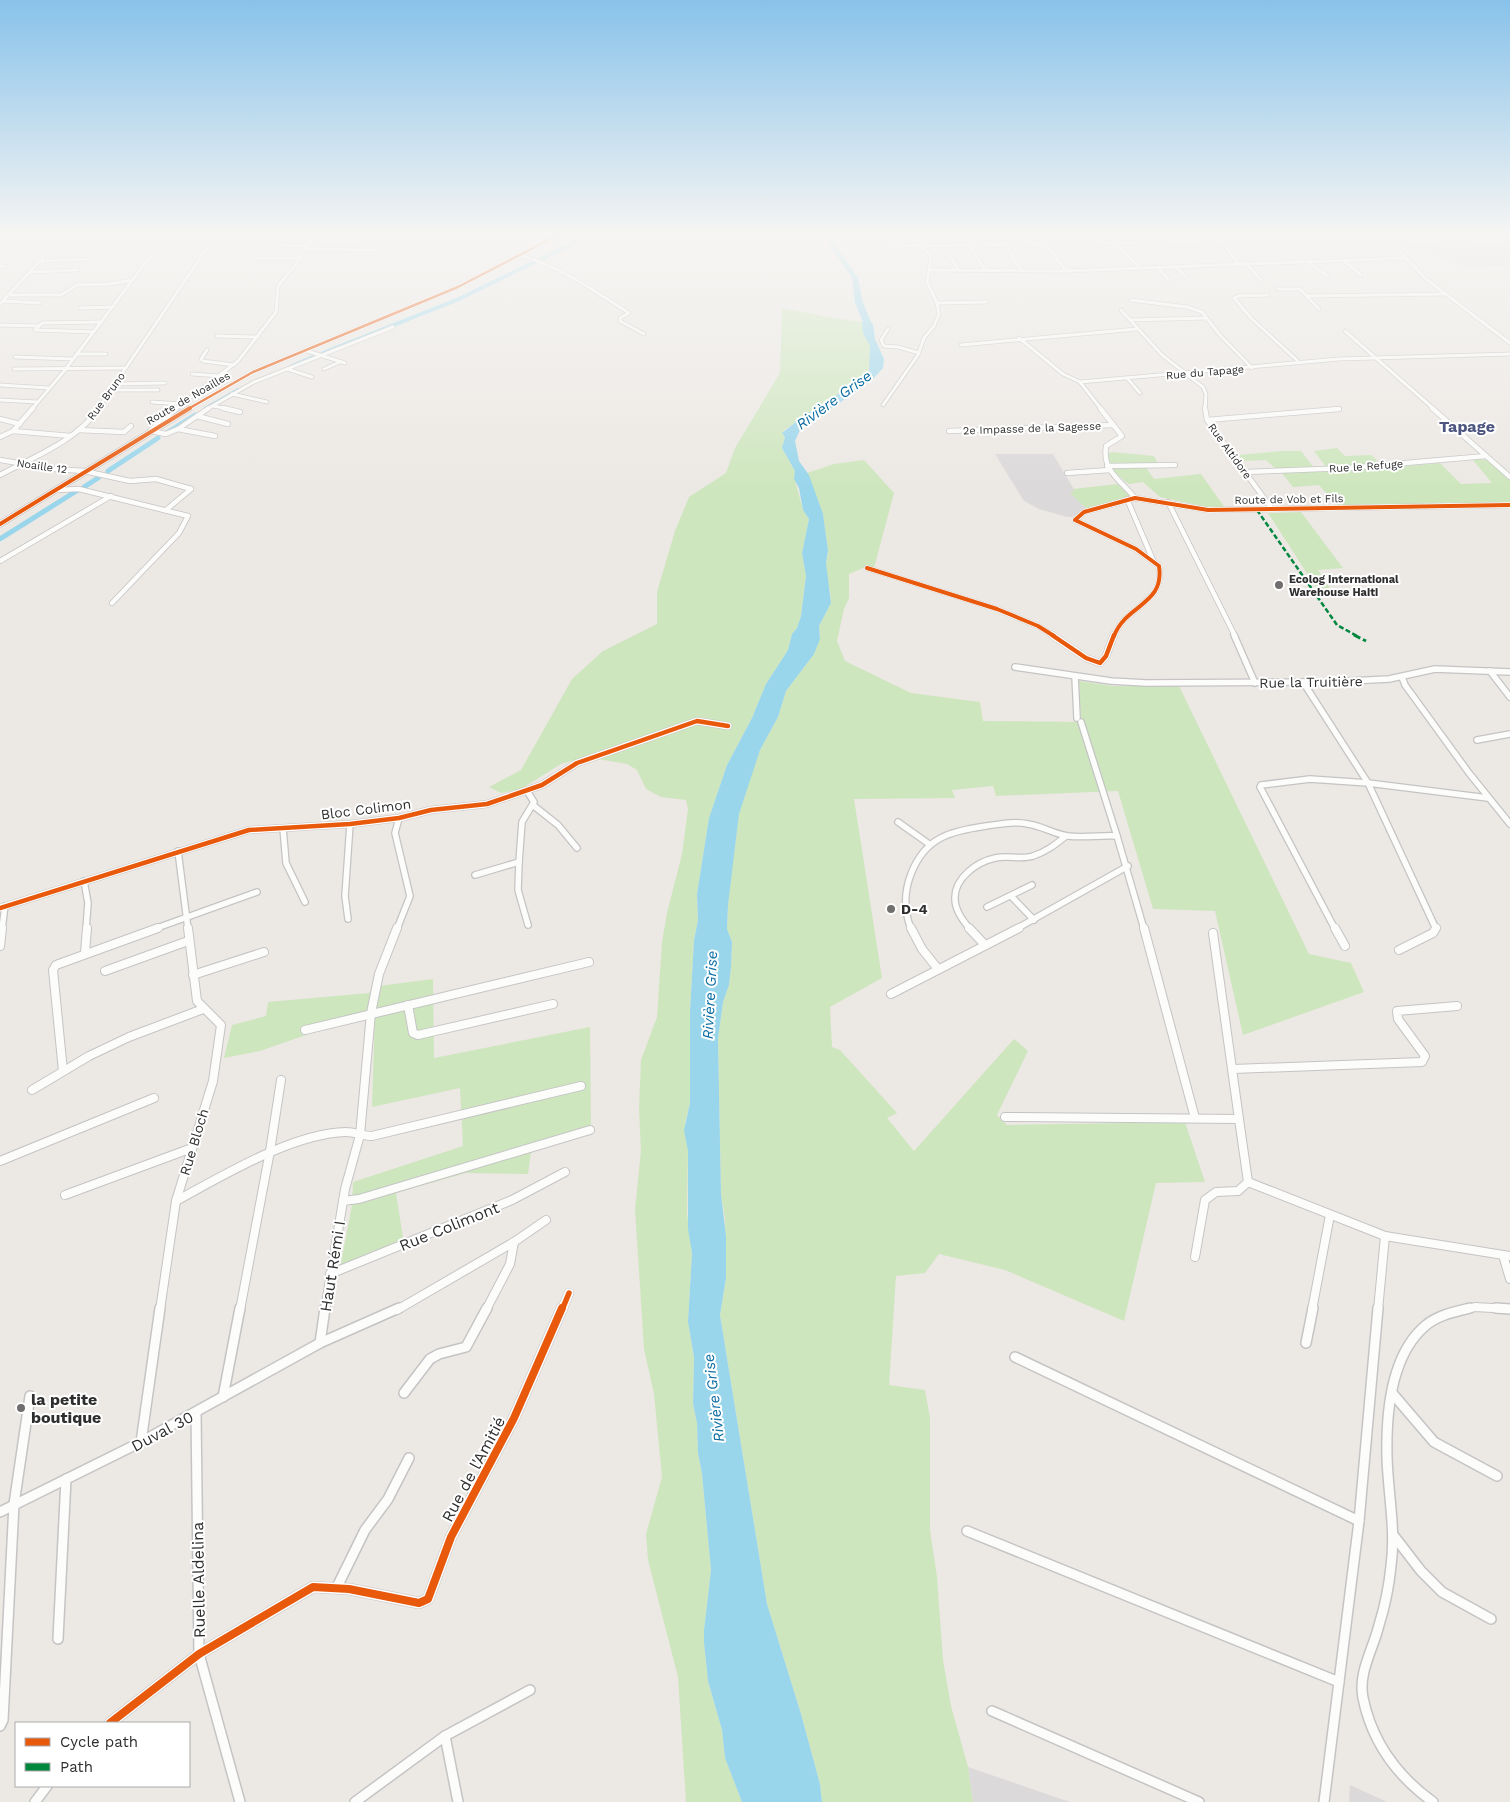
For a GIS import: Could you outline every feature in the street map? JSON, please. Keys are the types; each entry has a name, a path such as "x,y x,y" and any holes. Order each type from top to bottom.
{"street":[{"path":"0,438 13,431 20,424 104,318"},
{"name":"Rue Bruno","path":"0,475 71,436 95,414 160,318"},
{"path":"150,431 234,365 272,318"},
{"name":"Route de Noailles","path":"0,524 150,431 236,381 304,350 382,318"},
{"path":"620,318 620,321 644,334"},
{"path":"883,404 919,353 924,338 934,326 937,318"},
{"path":"1130,320 1202,318"},
{"path":"1206,318 1252,368"},
{"path":"1251,318 1300,363"},
{"path":"1477,318 1510,343"},
{"name":"Rue Altidore","path":"1130,320 1169,362 1204,388 1207,395 1204,414 1207,420 1272,509"},
{"path":"94,332 36,331 42,323 59,321 101,322"},
{"path":"0,325 39,326"},
{"path":"150,431 166,434 178,429 232,394 286,369 393,327"},
{"path":"888,329 881,340 884,346 889,348 897,347 919,353"},
{"path":"961,345 1020,338 1137,329"},
{"path":"1345,331 1510,477"},
{"path":"217,336 258,337"},
{"path":"1020,338 1063,374 1080,382 1114,424 1122,436 1106,446 1104,456 1108,468 1135,498"},
{"path":"207,350 201,359 203,361 234,365"},
{"path":"304,350 346,363"},
{"path":"76,354 106,354"},
{"name":"Rue du Tapage","path":"1080,382 1373,357 1510,354"},
{"path":"15,357 72,359"},
{"path":"324,369 340,362"},
{"path":"14,369 126,368"},
{"path":"286,369 312,377"},
{"path":"192,374 220,376"},
{"path":"1127,378 1140,393"},
{"path":"115,384 165,383"},
{"path":"0,386 49,388"},
{"path":"111,390 158,390"},
{"path":"232,394 267,402"},
{"path":"0,400 37,402"},
{"path":"152,402 182,404"},
{"path":"213,406 240,412"},
{"path":"1207,420 1340,409"},
{"path":"197,416 228,424"},
{"path":"0,419 20,424"},
{"name":"2e Impasse de la Sagesse","path":"949,431 1114,424"},
{"path":"78,430 124,432 131,426"},
{"path":"178,429 215,436"},
{"path":"13,431 71,436"},
{"name":"Rue le Refuge","path":"1246,472 1348,468 1486,456"},
{"name":"Noaille 12","path":"0,460 84,471 130,481 156,479 191,489 166,510"},
{"path":"1066,472 1175,465"},
{"path":"56,490 79,489 188,516 186,522 168,545 112,603"},
{"path":"0,561 111,496"},
{"name":"Route de Vob et Fils","path":"1154,562 1136,549 1075,520 1084,512 1135,498 1208,510 1510,505"},
{"path":"867,568 938,589 1036,625 1076,650 1086,660 1100,663 1104,660 1112,636 1120,623 1158,588 1161,578 1159,566 1154,562 1127,499"},
{"path":"1168,502 1238,642 1255,683"},
{"name":"Rue la Truitière","path":"1015,667 1111,681 1152,683 1330,682 1402,677 1435,669 1510,672"},
{"path":"1490,671 1510,697"},
{"path":"1075,676 1079,720 1128,866 1195,1118"},
{"path":"1402,677 1405,685 1488,798 1510,824"},
{"path":"1303,682 1368,783 1436,928 1432,933 1399,950"},
{"name":"Bloc Colimon","path":"3,907 249,830 350,824 399,818 431,810 487,804 542,785 577,763 697,721 728,726"},
{"path":"1477,740 1510,734"},
{"path":"1345,946 1311,886 1260,787 1263,784 1310,779 1368,783 1488,798"},
{"path":"527,791 534,799 534,806 522,822 518,890 528,925"},
{"path":"534,806 546,813 564,830 577,848"},
{"name":"Haut Rémi I","path":"320,1343 345,1189 360,1135 371,1013 379,974 410,896 395,833 399,818"},
{"path":"898,822 929,844"},
{"path":"938,969 917,943 906,911 907,887 911,873 920,854 929,844 957,830 1013,823 1034,824 1066,836 1117,836"},
{"path":"348,919 345,896 350,824"},
{"path":"283,828 286,863 304,902"},
{"path":"984,945 962,920 955,906 955,893 967,871 976,864 996,858 1031,857 1054,846 1066,836"},
{"name":"Rue Bloch","path":"141,1442 176,1201 213,1081 221,1025 218,1020 197,1002 178,852"},
{"path":"475,876 519,862"},
{"path":"891,994 1034,920 1128,866"},
{"path":"84,881 88,904 85,953"},
{"path":"987,907 1032,886"},
{"path":"63,1071 53,970 59,963 257,892"},
{"path":"1011,896 1034,920"},
{"path":"0,946 3,907"},
{"path":"1214,933 1248,1182"},
{"path":"105,970 188,941"},
{"path":"193,975 264,952"},
{"path":"304,1030 589,962"},
{"path":"408,1005 413,1033 418,1035 553,1004"},
{"path":"1233,1069 1422,1062 1425,1056 1398,1019 1397,1011 1457,1006"},
{"path":"32,1090 89,1056 129,1037 203,1009"},
{"path":"224,1397 270,1151 281,1080"},
{"path":"176,1201 270,1151 303,1139 350,1131 360,1135 372,1136 581,1086"},
{"path":"0,1161 154,1098"},
{"path":"1006,1117 1239,1119"},
{"path":"343,1201 368,1196 590,1130"},
{"path":"65,1195 192,1148"},
{"name":"Rue Colimont","path":"330,1274 512,1200 565,1172"},
{"path":"1248,1182 1385,1236 1507,1255 1510,1279"},
{"path":"1195,1257 1205,1200 1209,1194 1219,1191 1238,1191 1248,1182"},
{"path":"1306,1343 1330,1215"},
{"name":"Duval 30","path":"0,1512 196,1413 320,1343 393,1312 514,1242 546,1220"},
{"path":"1324,1802 1358,1521 1385,1236"},
{"path":"404,1393 435,1355 441,1352 454,1352 466,1346 510,1264 514,1242"},
{"name":"Rue de l'Amitié","path":"111,1722 199,1654 313,1587 319,1585 337,1587 419,1604 428,1599 433,1592 450,1538 514,1418 569,1293"},
{"path":"1433,1802 1415,1790 1382,1751 1371,1729 1364,1702 1362,1680 1382,1616 1394,1536 1387,1458 1392,1393 1399,1365 1407,1348 1418,1333 1429,1324 1457,1309 1487,1307 1510,1309"},
{"path":"1015,1357 1358,1521"},
{"path":"1392,1393 1434,1442 1497,1476"},
{"path":"0,1726 3,1720 14,1504 30,1396"},
{"name":"Ruelle Aldelina","path":"196,1413 199,1654 240,1802"},
{"path":"337,1587 365,1530 388,1499 409,1458"},
{"path":"58,1639 66,1479"},
{"path":"967,1531 1339,1682"},
{"path":"1394,1536 1421,1571 1442,1592 1491,1619"},
{"path":"355,1802 445,1736 530,1690"},
{"path":"992,1711 1199,1802"},
{"path":"445,1736 458,1802"},
{"path":"35,1802 46,1787"}],"shaded area":[{"path":"995,454 1053,454 1075,491 1070,493 1087,509 1072,517 1067,517 1039,509 1024,501"},
{"path":"968,1767 1070,1802 973,1802"},
{"path":"1350,1785 1387,1802 1349,1802"}],"green space":[{"path":"782,318 835,318 862,322 864,333 870,346 871,355 868,374 784,430 785,441 782,448 795,471 796,484 803,510 809,519 802,553 806,576 801,616 797,628 792,634 788,650 766,684 752,718 727,765 709,818 697,894 698,920 694,940 690,1012 690,1103 685,1123 688,1151 687,1213 692,1253 688,1322 694,1357 693,1404 697,1423 698,1453 702,1474 711,1570 704,1630 708,1681 722,1730 725,1758 742,1802 686,1802 678,1677 648,1560 646,1534 662,1477 654,1394 644,1349 635,1209 641,1151 639,1109 641,1060 657,1017 662,942 667,913 682,854 688,809 686,800 661,797 646,789 637,770 627,764 586,757 561,764 521,789 501,793 489,787 521,770 572,679 603,651 657,624 657,592 675,531 689,497 726,473 735,448 780,373"},
{"path":"1337,448 1345,456 1371,455 1381,464 1327,468 1314,451"},
{"path":"1301,451 1314,468 1276,469 1266,460 1243,461 1239,455"},
{"path":"1112,452 1154,456 1158,464 1145,466 1154,479 1201,474 1225,508 1206,507 1160,497 1143,482 1129,484 1111,467 1108,454"},
{"path":"1472,459 1492,460 1510,476 1510,503 1338,506 1319,485 1293,487 1281,472 1351,470 1440,463 1461,484 1492,483"},
{"path":"864,460 894,493 874,568 868,566 849,574 849,598 844,609 837,641 845,661 911,693 980,702 983,721 1081,722 1079,681 1113,686 1179,686 1309,954 1351,963 1364,992 1243,1035 1215,911 1153,909 1118,791 996,796 993,786 952,790 955,798 854,799 882,978 830,1007 832,1047 840,1050 897,1113 887,1118 914,1151 1014,1039 1028,1051 997,1115 1007,1125 1185,1122 1205,1182 1156,1183 1124,1321 1005,1270 939,1254 925,1273 896,1276 889,1385 925,1390 930,1418 930,1530 937,1577 943,1660 951,1706 968,1767 973,1802 822,1802 820,1784 801,1714 767,1604 720,1315 726,1278 725,1219 721,1194 718,1039 723,1002 729,985 731,967 732,942 727,929 728,905 739,809 760,750 778,717 786,691 814,654 820,636 819,626 831,603 826,578 828,554 823,514 807,473 834,464"},
{"path":"1117,484 1130,496 1087,509 1070,493 1074,491 1073,489"},
{"path":"1301,512 1343,568 1318,570 1330,588 1317,589 1268,513"},
{"path":"433,979 434,1058 590,1027 591,1127 532,1145 528,1174 466,1173 396,1193 404,1244 340,1268 352,1205 353,1182 463,1146 460,1088 372,1107 375,1011 260,1051 224,1058 232,1025 266,1016 268,1002 369,993 379,986"}],"water":[{"path":"867,318 873,324 875,339 884,359 883,368 872,380 835,406 803,423 795,441 799,461 809,475 823,514 828,551 826,563 831,603 819,626 820,639 814,654 786,691 778,717 760,750 739,814 728,905 727,929 732,942 731,967 729,985 723,1002 718,1039 721,1194 726,1236 726,1278 720,1315 767,1604 801,1714 820,1784 822,1802 742,1802 725,1758 722,1730 708,1681 704,1630 711,1570 702,1474 698,1453 697,1423 693,1404 694,1357 688,1322 692,1253 688,1229 688,1151 684,1130 690,1103 690,1012 694,940 698,920 697,894 709,818 727,765 752,718 766,684 788,650 792,634 797,628 801,616 806,576 802,553 809,519 803,510 799,488 794,479 795,471 782,448 785,437 782,433 807,413 821,406 869,372 870,346 863,333 862,322"}],"waterway":[{"path":"323,353 411,318"},
{"name":"Rivière Grise","path":"865,318 870,336"},
{"path":"292,366 313,357"},
{"path":"205,409 238,390"},
{"path":"168,432 195,415"},
{"path":"108,471 158,438"},
{"path":"84,487 98,478"},
{"path":"0,539 78,490"}],"marked path":[{"path":"1257,510 1337,625 1366,641"}],"cycle path":[{"path":"0,524 149,432 253,372 383,318"},
{"path":"867,568 954,594 1018,617 1045,630 1093,662 1100,663 1109,651 1118,626 1158,588 1160,574 1159,566 1136,549 1075,520 1084,512 1135,498 1208,510 1510,505"},
{"path":"0,908 249,830 350,824 399,818 431,810 487,804 542,785 577,763 697,721 728,726"},
{"path":"111,1722 199,1654 313,1587 349,1589 419,1603 428,1599 451,1537 514,1418 569,1293"}],"place":[{"name":"Ecolog International Warehouse Haiti","path":"1279,585"},
{"name":"D-4","path":"891,909"},
{"name":"la petite boutique","path":"21,1408"}],"district":[{"name":"Tapage","path":"1467,426"}]}
